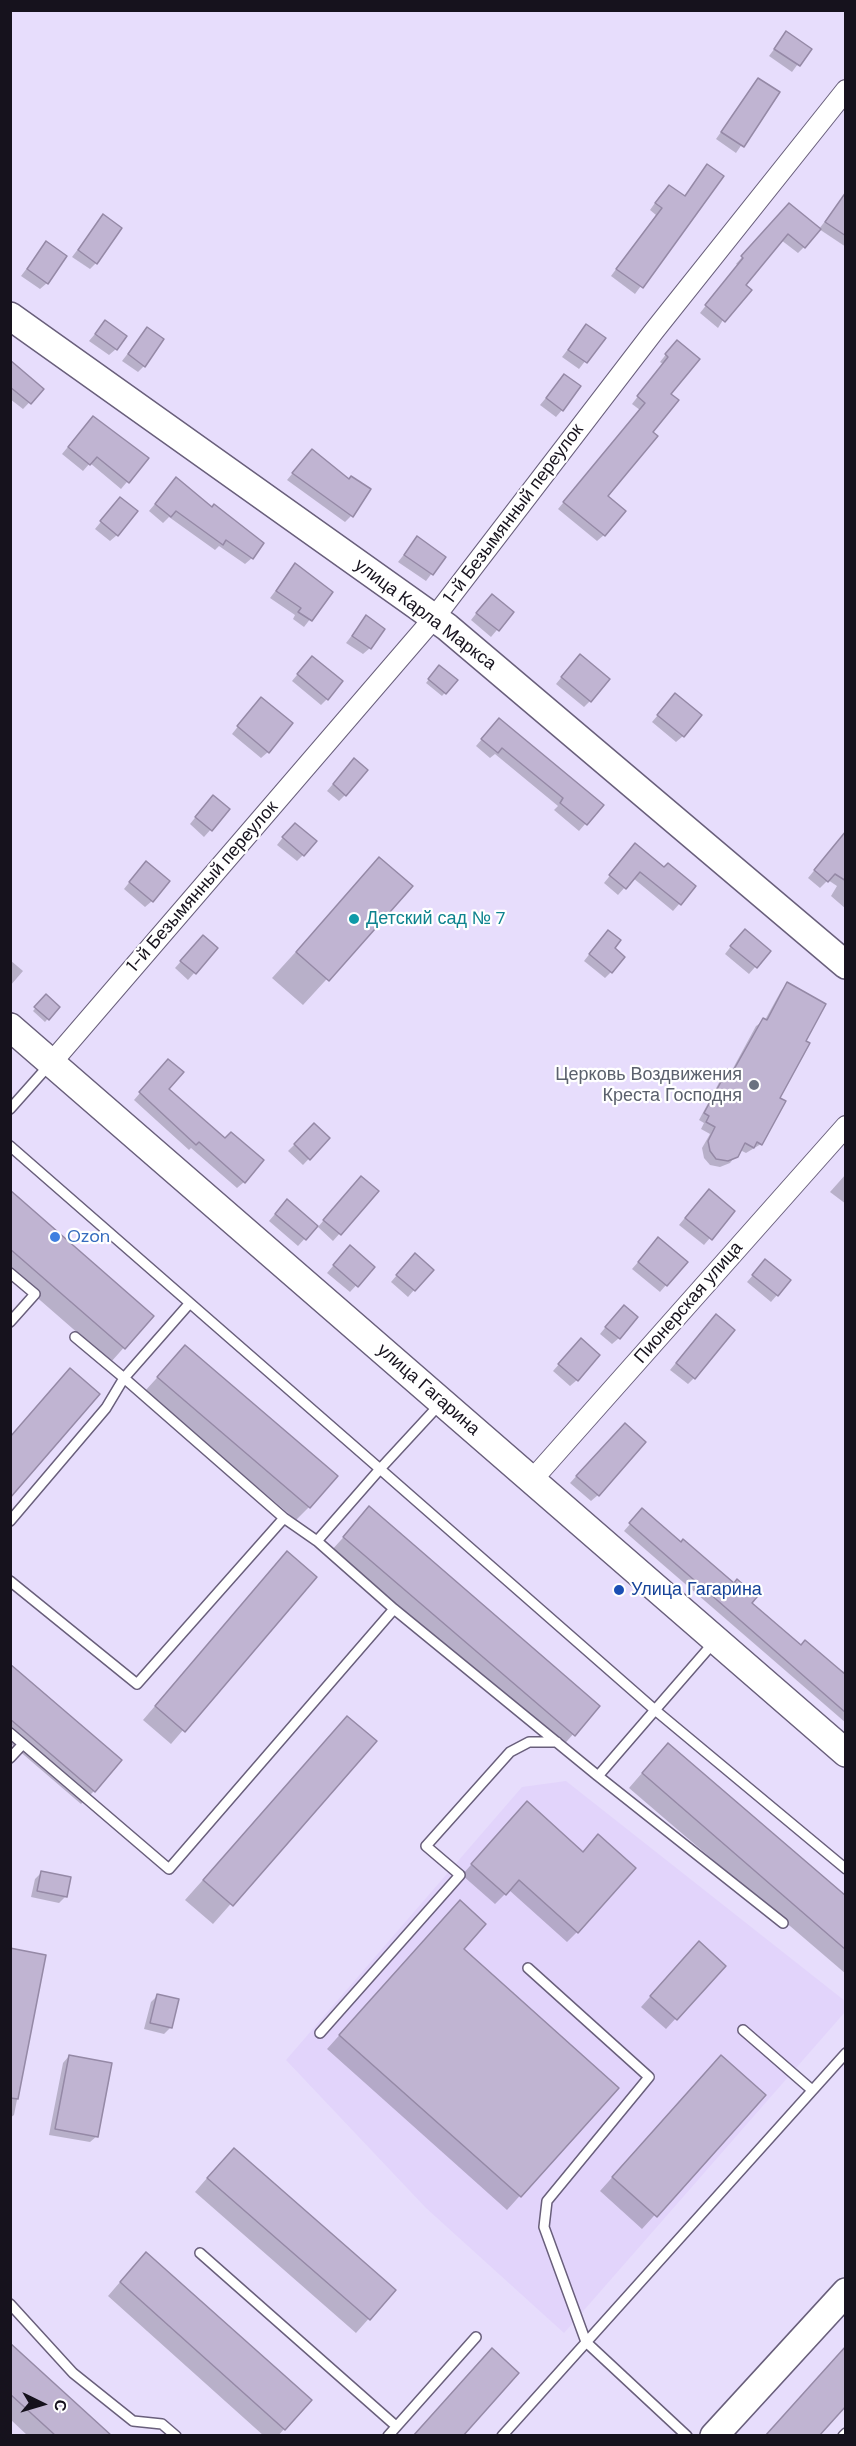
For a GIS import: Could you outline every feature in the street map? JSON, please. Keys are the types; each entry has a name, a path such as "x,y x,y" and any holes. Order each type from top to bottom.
{"main road":[{"name":"улица Карла Маркса","path":"12,320 434,618 846,965"},
{"name":"улица Гагарина","path":"10,1027 846,1753"},
{"path":"715,2435 846,2292"}],"street":[{"name":"1-й Безымянный переулок","path":"52,1062 434,618 654,331 846,90"},
{"name":"Пионерская улица","path":"532,1480 846,1126"}],"lane":[{"path":"10,1109 52,1062"},
{"path":"10,1146 655,1710 846,1869"},
{"path":"10,1273 35,1294 10,1322"},
{"path":"10,1521 106,1408 124,1378 189,1304"},
{"path":"75,1336 284,1518 317,1541 394,1609 598,1776 783,1923"},
{"path":"317,1541 442,1402"},
{"path":"10,1581 136,1684 284,1518"},
{"path":"10,1733 169,1869 394,1609"},
{"path":"598,1776 716,1640"},
{"path":"320,2033 460,1875 426,1846 510,1752 529,1742 557,1742"},
{"path":"10,1758 23,1744"},
{"path":"528,1968 649,2077 547,2200 544,2227 586,2342 687,2436"},
{"path":"743,2030 812,2091"},
{"path":"502,2436 846,2053"},
{"path":"200,2253 396,2426"},
{"path":"10,2304 73,2373 133,2421 162,2424 176,2436"},
{"path":"388,2436 476,2337"}],"shaded area":[{"path":"566,1781 845,2001 845,2012 564,2333 426,2208 286,2060 522,1787"}],"building":[{"path":"786,31 812,49 800,66 774,49"},
{"path":"758,78 780,92 744,147 721,132"},
{"path":"707,164 724,176 643,288 616,269 662,208 655,203 669,185 685,196"},
{"path":"846,192 846,236 825,222"},
{"path":"789,203 821,229 805,248 788,234 746,285 752,290 725,322 705,305 743,258 741,256"},
{"path":"103,214 122,228 97,264 78,250"},
{"path":"46,241 67,256 48,284 27,269"},
{"path":"105,320 127,336 117,350 95,334"},
{"path":"586,324 606,338 587,363 568,350"},
{"path":"147,327 164,339 145,367 128,354"},
{"path":"677,340 700,359 671,394 679,400 653,432 658,436 608,496 626,511 605,536 563,502 645,403 637,396 668,357 665,354"},
{"path":"10,360 44,389 31,404 10,387"},
{"path":"564,374 581,386 563,411 546,398"},
{"path":"93,416 149,458 129,483 97,457 90,465 68,447"},
{"path":"312,449 349,479 351,476 371,489 353,517 292,473"},
{"path":"176,477 212,507 214,504 264,543 253,559 226,540 223,545 176,511 171,517 155,504"},
{"path":"120,497 138,511 118,536 100,521"},
{"path":"417,536 446,557 433,575 404,555"},
{"path":"295,563 333,592 312,621 298,612 301,608 276,591"},
{"path":"492,594 514,612 499,631 476,613"},
{"path":"366,615 385,629 371,649 352,636"},
{"path":"580,654 610,679 591,702 561,677"},
{"path":"312,656 343,681 328,700 297,674"},
{"path":"439,665 458,680 446,694 428,679"},
{"path":"675,693 702,715 684,737 657,715"},
{"path":"261,697 293,723 269,753 237,726"},
{"path":"499,718 604,805 587,825 560,803 563,798 502,748 498,753 481,739"},
{"path":"354,758 368,770 346,796 333,784"},
{"path":"213,795 230,809 212,831 195,817"},
{"path":"295,823 317,841 304,856 282,837"},
{"path":"846,831 846,881 835,874 828,882 814,870"},
{"path":"635,843 664,867 668,863 696,886 681,905 640,872 626,889 609,875"},
{"name":"Детский сад № 7","path":"379,857 413,886 329,981 296,952"},
{"path":"146,861 170,881 153,902 129,882"},
{"path":"745,929 771,951 757,968 730,946"},
{"path":"608,930 621,940 615,948 625,957 612,973 589,954"},
{"path":"203,935 218,948 196,974 180,961"},
{"name":"Церковь Воздвижения Креста Господня","path":"787,982 826,1004 806,1041 810,1043 780,1098 786,1101 762,1145 757,1142 754,1148 745,1143 738,1157 728,1161 716,1159 710,1151 708,1141 715,1127 706,1122 709,1116 704,1113 728,1069 733,1071 763,1018 767,1020"},
{"path":"46,994 60,1007 49,1020 34,1007"},
{"path":"168,1059 184,1072 169,1089 225,1138 231,1132 264,1160 245,1183 199,1142 196,1145 139,1092"},
{"path":"314,1123 330,1138 310,1160 294,1144"},
{"path":"361,1176 379,1191 341,1235 323,1220"},
{"path":"709,1189 735,1211 712,1240 685,1218"},
{"path":"10,1190 154,1316 125,1349 10,1249"},
{"path":"287,1199 318,1226 306,1240 275,1214"},
{"path":"658,1237 688,1262 667,1286 638,1262"},
{"path":"350,1245 375,1267 358,1287 333,1265"},
{"path":"415,1253 434,1270 415,1291 396,1275"},
{"path":"765,1259 791,1280 778,1296 752,1275"},
{"path":"624,1305 638,1317 620,1339 605,1327"},
{"path":"716,1314 735,1330 695,1379 676,1363"},
{"path":"581,1338 600,1355 578,1381 558,1364"},
{"path":"185,1345 338,1476 310,1508 157,1377"},
{"path":"70,1368 100,1394 10,1498 10,1437"},
{"path":"625,1423 646,1442 599,1496 576,1476"},
{"path":"369,1506 600,1706 575,1736 343,1537"},
{"path":"642,1508 681,1542 683,1539 734,1583 737,1579 757,1597 752,1603 801,1645 805,1640 846,1675 846,1713 629,1523"},
{"path":"287,1551 317,1577 185,1732 155,1706"},
{"path":"10,1664 122,1760 95,1792 10,1719"},
{"path":"347,1716 377,1741 233,1906 203,1880"},
{"path":"668,1743 846,1896 846,1950 642,1773"},
{"path":"527,1801 583,1852 598,1834 636,1868 578,1933 519,1880 506,1895 471,1864"},
{"path":"41,1871 71,1877 67,1897 37,1891"},
{"path":"460,1900 486,1924 464,1949 619,2088 521,2197 339,2035"},
{"path":"699,1941 726,1966 677,2020 650,1996"},
{"path":"10,1948 46,1955 18,2099 10,2098"},
{"path":"157,1994 179,1999 172,2028 150,2023"},
{"path":"69,2055 112,2063 98,2137 55,2129"},
{"path":"721,2055 766,2095 657,2217 612,2177"},
{"path":"234,2148 396,2290 370,2320 207,2178"},
{"path":"146,2252 312,2400 285,2430 120,2282"},
{"path":"10,2343 112,2436 56,2436 10,2394"},
{"path":"846,2346 846,2406 819,2436 765,2436"},
{"path":"492,2348 519,2373 463,2436 413,2436"}],"place":[{"name":"Детский сад № 7","path":"354,919"},
{"name":"Церковь Воздвижения Креста Господня","path":"754,1085"},
{"name":"Ozon","path":"55,1237"},
{"name":"Улица Гагарина","path":"619,1590"}]}
